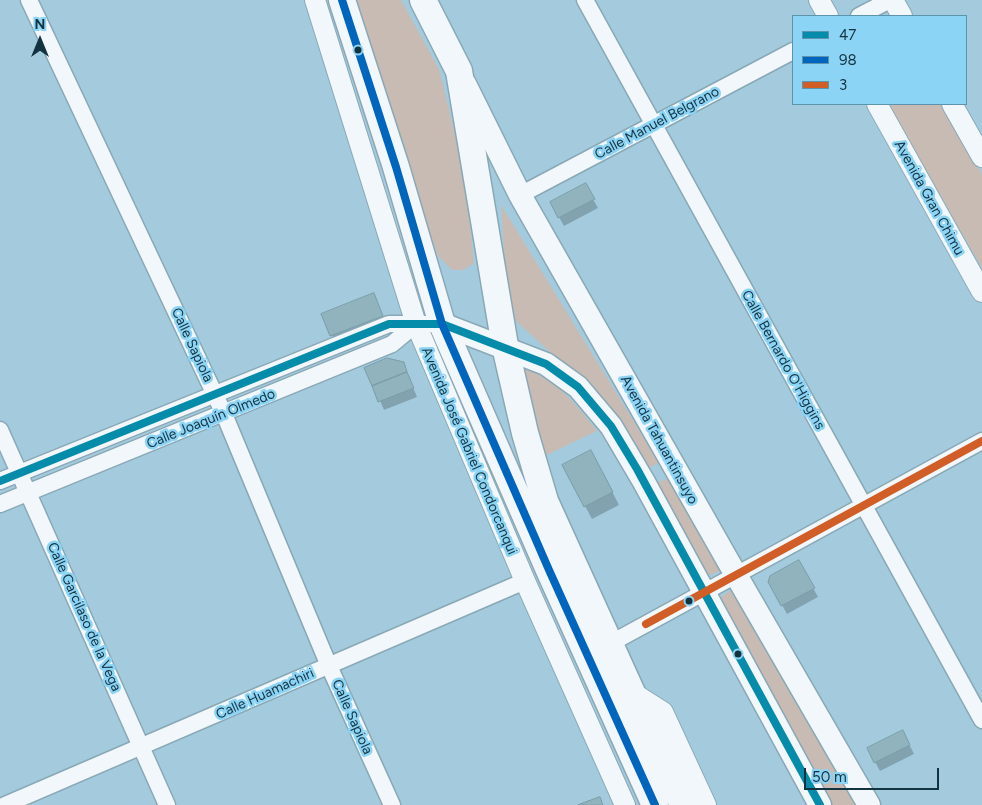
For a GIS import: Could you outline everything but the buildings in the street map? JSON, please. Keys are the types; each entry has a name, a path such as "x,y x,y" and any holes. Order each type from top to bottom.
{"highway":[{"name":"Avenida José Gabriel Condorcanqui","path":"342,0 396,167 442,324 598,650 630,691 682,805"},
{"name":"Avenida José Gabriel Condorcanqui","path":"423,0 459,71 505,346 525,433 545,501 655,805"}],"main road":[{"name":"Avenida Tahuantinsuyo","path":"459,71 520,195 869,805"},
{"path":"442,324 505,346 546,364 578,387 611,426 644,482 820,805"},
{"path":"644,482 674,467"}],"street":[{"name":"Calle Sapiola","path":"29,0 216,395 329,666 392,805"},
{"name":"Avenida José Gabriel Condorcanqui","path":"315,0 416,324 525,581 625,805"},
{"name":"Calle Bernardo O'Higgins","path":"585,0 982,720"},
{"path":"819,0 827,15"},
{"path":"861,15 891,0 901,15"},
{"name":"Calle Manuel Belgrano","path":"520,195 792,52"},
{"name":"Avenida Gran Chimu","path":"878,105 982,292"},
{"path":"953,105 982,157"},
{"name":"Calle Joaquín Olmedo","path":"0,481 389,324 442,324"},
{"name":"Calle Joaquín Olmedo","path":"0,504 392,344 416,324"},
{"name":"Calle Garcilaso de la Vega","path":"0,430 167,805"},
{"path":"598,650 864,507 982,441"},
{"name":"Calle Huamachiri","path":"5,805 142,748 525,581"},
{"path":"630,691 663,712 706,805"}],"shaded area":[{"path":"350,0 401,0 439,69 465,175 474,263 464,270 452,270 438,256"},
{"path":"889,105 944,105 982,174 982,268"},
{"path":"501,205 659,463 645,470 605,402 508,314"},
{"path":"517,364 531,370 553,384 571,400 597,431 540,458"},
{"path":"671,477 723,570 704,577 654,484"},
{"path":"735,588 857,805 829,805 716,600"}],"transit line":[{"name":"98","path":"342,0 396,167 442,324 549,570 655,805"},
{"name":"47","path":"0,481 389,324 442,324 546,364 578,387 611,426 637,469 820,805"},
{"name":"3","path":"646,624 982,441"}]}
